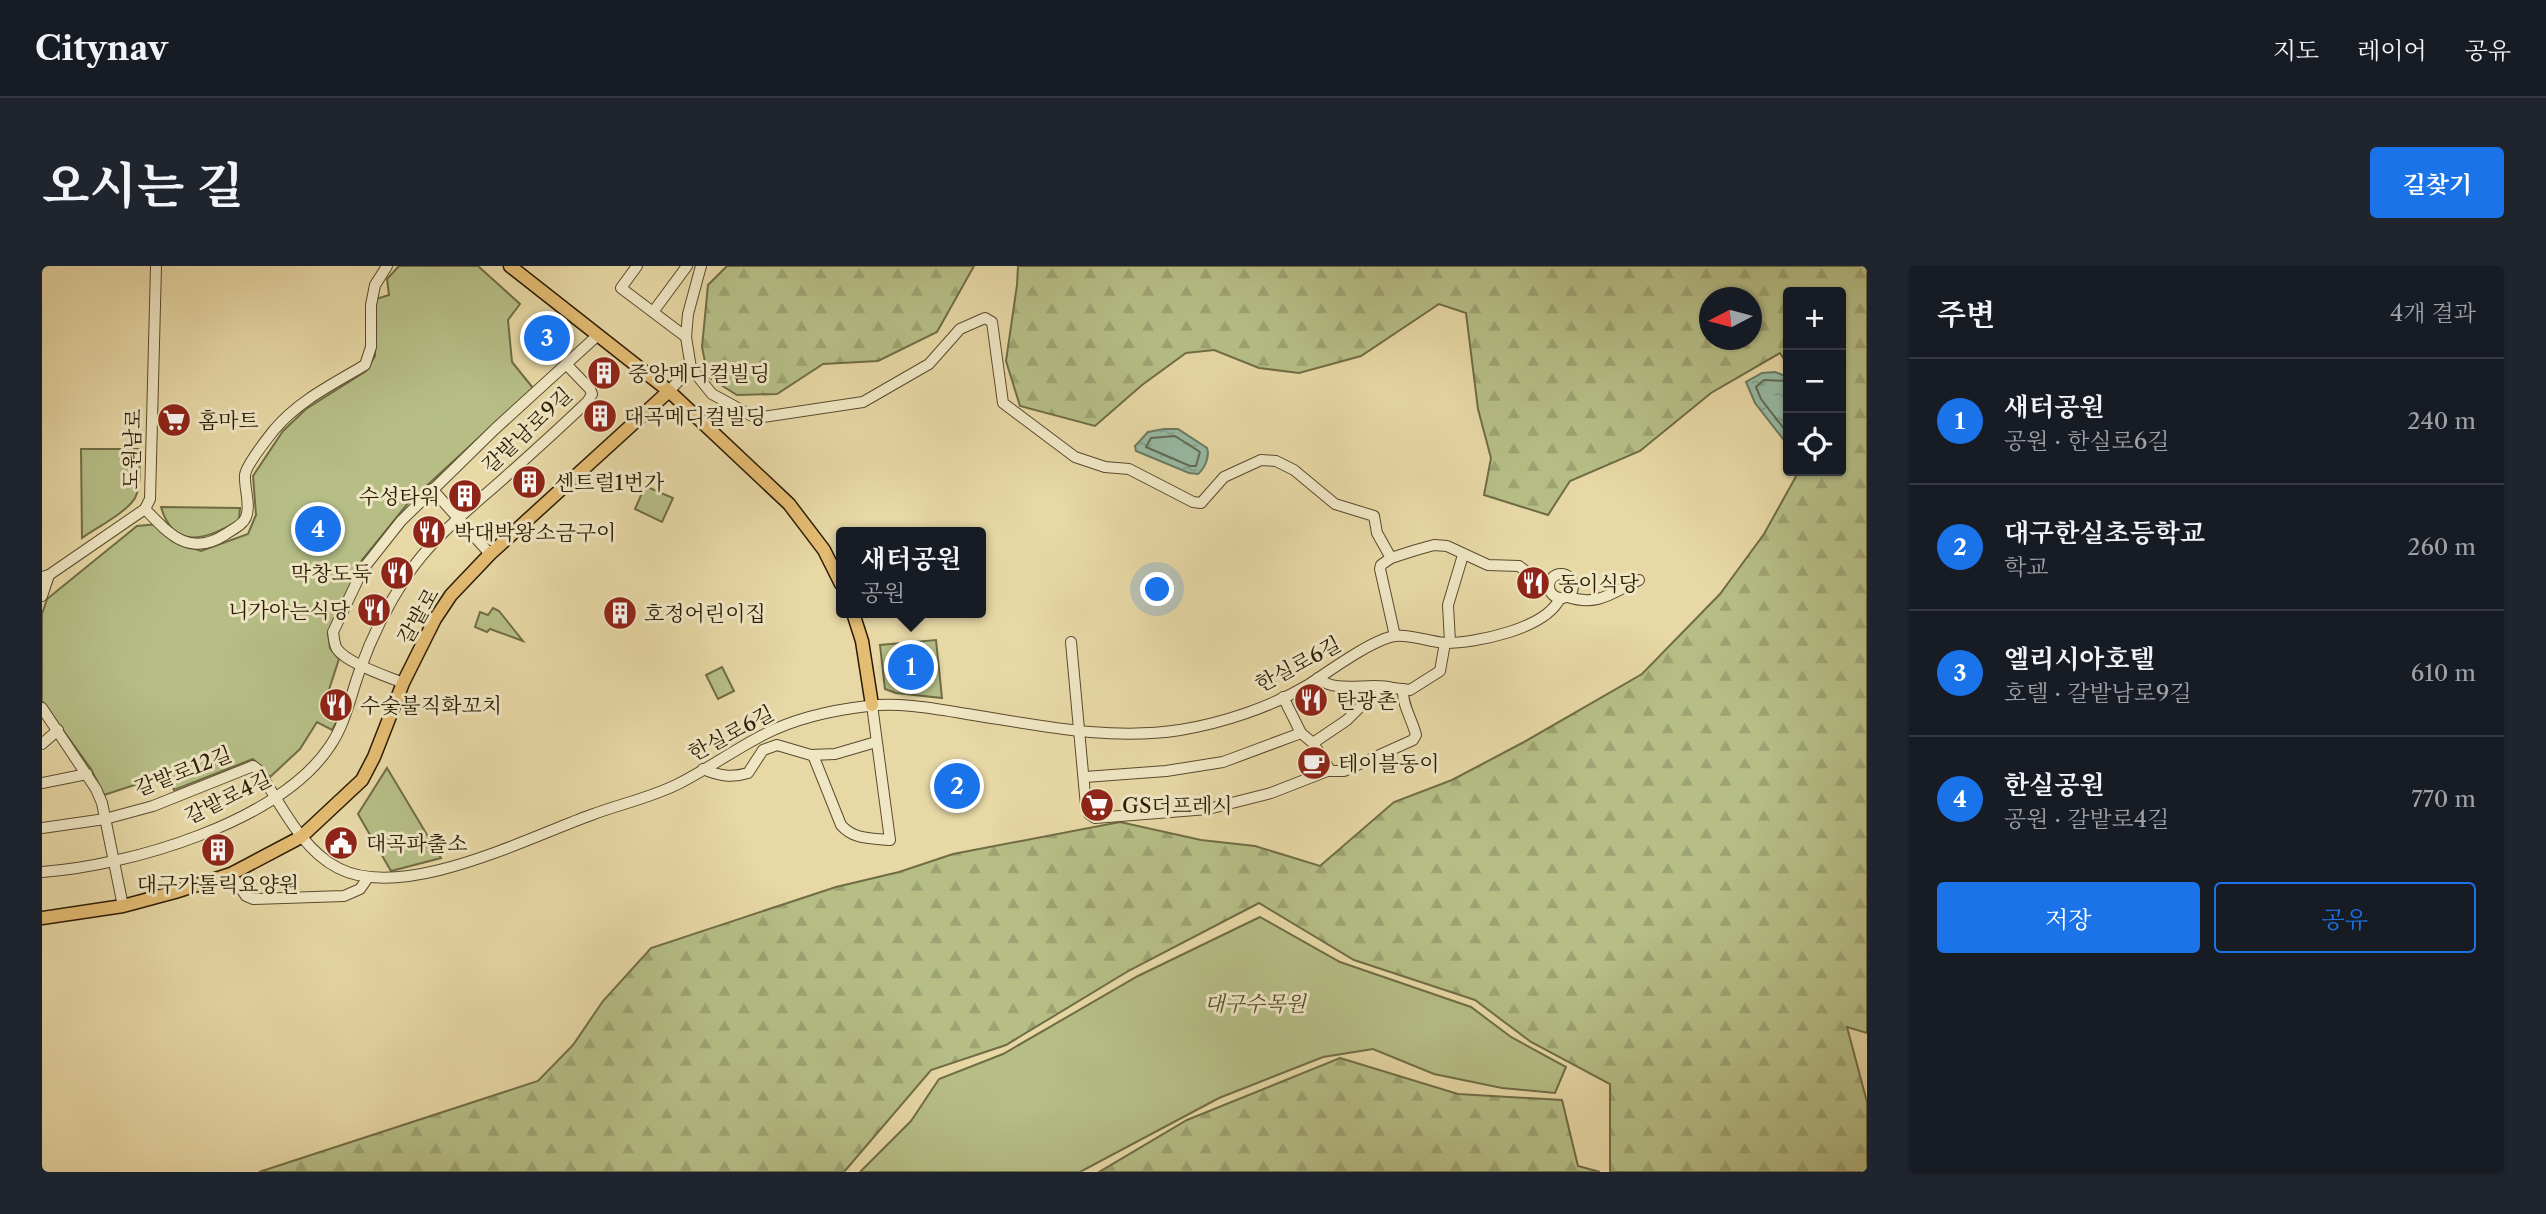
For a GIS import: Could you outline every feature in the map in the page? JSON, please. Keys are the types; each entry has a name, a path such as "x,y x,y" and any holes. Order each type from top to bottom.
{"main road":[{"path":"510,266 669,391 789,504 824,550 836,574"},
{"name":"갈밭로","path":"42,918 123,906 231,874 301,837 362,780 403,683 435,619 451,594 490,554 669,391"},
{"path":"855,618 862,641 872,705"}],"street":[{"name":"도원남로","path":"45,576 145,509 150,499 156,266"},
{"path":"145,509 168,533 190,544 205,544 222,537 245,521 248,512 245,471 275,429 298,406 365,365 371,347 371,305 375,285 387,266"},
{"path":"638,266 621,288 686,337"},
{"path":"653,312 686,266 700,270 688,314 686,337 691,368 712,394 756,418 863,402 929,364 960,329 985,318 992,322 1003,403 1075,457 1105,467 1129,469 1193,502 1202,503 1224,477 1261,460 1276,461 1294,470 1335,504 1374,516 1377,533 1391,558"},
{"name":"갈밭남로9길","path":"432,489 598,335"},
{"name":"갈밭남로9길","path":"459,518 588,401 592,394 590,389 567,365"},
{"path":"669,391 691,368"},
{"path":"403,683 339,652 334,644 333,632 370,558 432,489 490,554"},
{"name":"갈밭로4길","path":"42,872 114,860 192,838 245,815 293,786 331,746 376,630 406,577 424,553 459,518"},
{"path":"1434,545 1447,546 1488,565 1520,566 1536,579 1549,583 1557,574 1569,576 1574,586 1554,610 1534,623 1509,632 1448,642 1395,636 1380,569 1381,565 1391,558 1434,545"},
{"path":"1318,678 1331,686 1382,685 1410,690 1440,671 1448,642 1448,605 1462,555"},
{"path":"42,596 45,576"},
{"path":"1549,583 1552,595 1582,602 1598,600 1639,580"},
{"name":"한실로6길","path":"301,837 334,866 367,879 391,879 515,846 593,814 631,803 666,789 757,738 808,718 872,705 929,708 1080,731 1122,734 1181,730 1213,723 1283,697 1377,643 1395,636"},
{"path":"1071,642 1086,806 1089,814 1096,818 1208,809 1271,793 1329,771 1345,771 1413,740 1416,734 1412,719 1398,689"},
{"path":"1313,743 1347,720 1364,703 1398,689"},
{"path":"1283,697 1301,733 1313,743 1329,771"},
{"path":"813,755 841,825 848,833 858,837 890,840 872,705"},
{"path":"42,708 99,796 123,906"},
{"path":"42,744 58,730"},
{"path":"1085,777 1135,775 1211,764 1260,750 1301,733"},
{"path":"757,738 766,749"},
{"path":"703,769 718,775 737,776 748,773 766,749 777,745 813,755 835,754 876,742"},
{"name":"갈밭로12길","path":"42,828 105,819 153,806 253,765 301,837"},
{"path":"42,783 87,774"},
{"path":"231,874 246,895 253,899 344,896 360,889 367,879"}],"green space":[{"path":"399,266 478,266 520,304 508,320 512,362 533,388 409,502 362,560 328,633 330,648 339,659 323,708 340,715 332,730 317,722 300,749 270,777 253,759 174,790 168,774 104,795 91,769 42,701 42,614 47,599 137,526 158,524 172,541 201,551 248,534 256,515 253,476 283,431 306,409 366,371 375,356 376,299 389,295 387,279"},
{"path":"727,266 974,266 937,332 878,361 823,364 777,394 737,395 708,377 702,347 708,285"},
{"path":"1018,266 1867,266 1867,1033 1847,1027 1867,1102 1867,1172 1610,1172 1610,1084 1531,1042 1475,1000 1354,960 1259,903 1130,970 1006,1045 931,1070 844,1172 259,1172 538,1081 573,1045 603,1001 651,948 836,887 899,872 953,854 1120,822 1201,840 1255,846 1320,866 1394,802 1452,780 1642,674 1720,594 1764,534 1796,476 1846,476 1846,287 1783,287 1783,358 1780,353 1711,393 1640,451 1570,481 1548,515 1484,495 1491,458 1478,409 1466,313 1439,304 1361,356 1299,373 1259,368 1214,350 1186,353 1142,385 1095,426 1020,406 1006,361"},
{"path":"81,449 139,449 140,468 137,493 131,503 82,538"},
{"path":"645,486 673,498 662,522 635,509"},
{"path":"161,507 240,508 239,520 216,532 193,538 174,531"},
{"path":"493,608 499,611 523,641 490,629 487,632 475,627 480,612 488,615"},
{"path":"936,640 942,698 896,693 885,689 880,645"},
{"path":"722,667 734,691 718,699 706,675"},
{"path":"387,768 441,858 391,871 358,814"},
{"name":"대구수목원","path":"1260,917 1340,962 1471,1007 1511,1037 1566,1067 1555,1093 1502,1088 1434,1074 1373,1049 1323,1057 1219,1098 1080,1172 860,1172 911,1121 939,1079 1003,1054 1138,976"},
{"path":"1340,1058 1458,1094 1562,1100 1578,1166 1600,1172 1099,1172 1187,1120"}],"water":[{"path":"1775,372 1783,375 1783,439 1755,403 1746,382 1762,373"},
{"path":"1178,429 1207,448 1206,462 1198,474 1189,473 1136,451 1135,446 1148,432"}],"place":[{"name":"엘리시아호텔","path":"547,338"},
{"name":"중앙메디컬빌딩","path":"604,373"},
{"name":"대곡메디컬빌딩","path":"600,416"},
{"name":"홈마트","path":"174,420"},
{"name":"센트럴1번가","path":"529,482"},
{"name":"수성타워","path":"465,496"},
{"name":"한실공원","path":"318,529"},
{"name":"박대박왕소금구이","path":"429,532"},
{"name":"막창도둑","path":"397,573"},
{"name":"동이식당","path":"1533,583"},
{"name":"니가아는식당","path":"374,610"},
{"name":"호정어린이집","path":"620,613"},
{"name":"새터공원","path":"911,667"},
{"name":"탄광촌","path":"1311,700"},
{"name":"수숯불직화꼬치","path":"336,705"},
{"name":"테이블동이","path":"1314,763"},
{"name":"대구한실초등학교","path":"957,786"},
{"name":"GS더프레시","path":"1097,805"},
{"name":"대곡파출소","path":"341,843"},
{"name":"대구가톨릭요양원","path":"218,850"}]}
